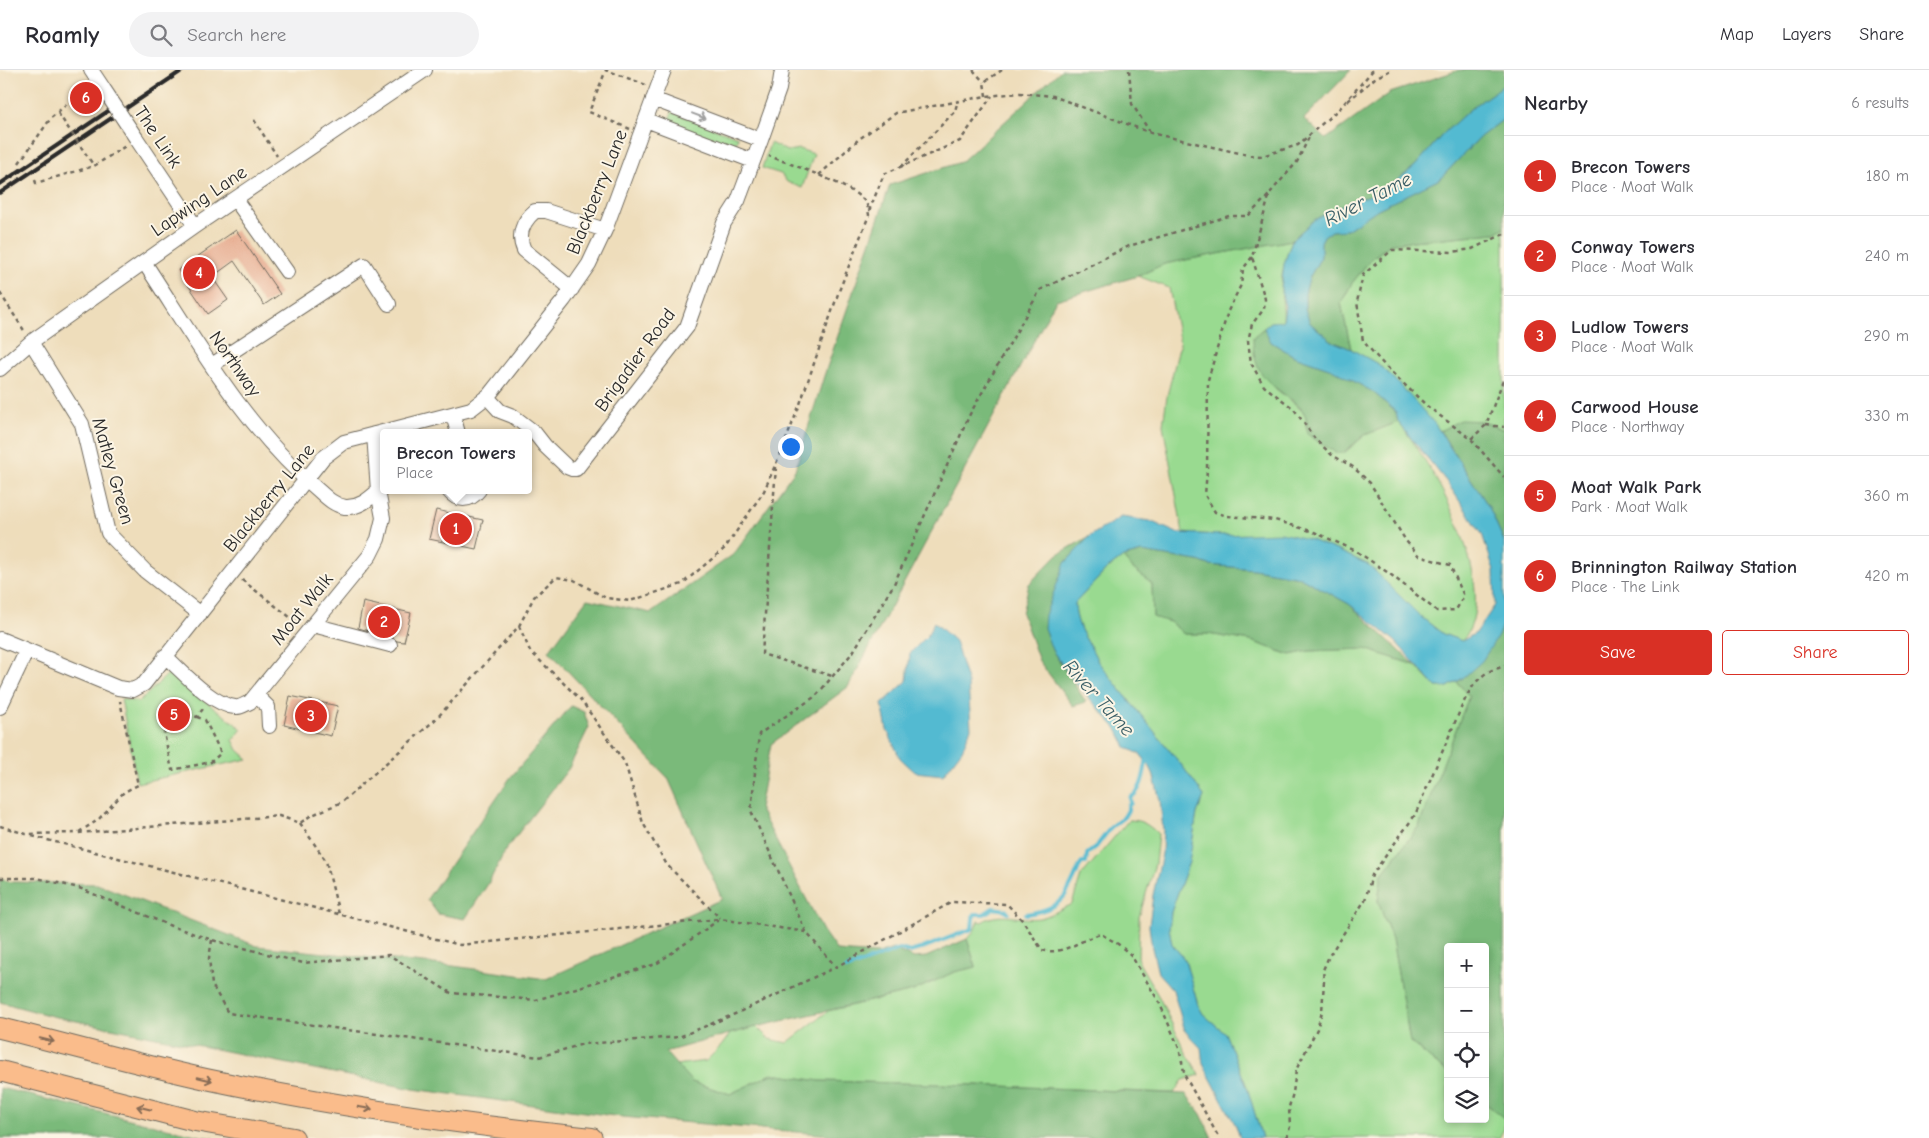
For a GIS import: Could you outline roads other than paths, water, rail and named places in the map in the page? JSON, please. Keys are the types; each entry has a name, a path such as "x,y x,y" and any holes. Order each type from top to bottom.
{"highway":[{"path":"0,1028 204,1079 285,1095 387,1112 592,1138"},
{"path":"0,1071 195,1121 294,1138"}],"street":[{"name":"Lapwing Lane","path":"0,369 31,342 195,226 425,70"},
{"name":"Blackberry Lane","path":"395,429 471,409 487,396 508,373 572,289 589,264 605,230 664,70"},
{"name":"Brigadier Road","path":"532,430 559,461 567,467 576,469 687,327 724,223 738,201 757,151 779,89 782,70"},
{"name":"The Link","path":"97,79 195,226"},
{"path":"655,94 757,151"},
{"path":"643,127 757,151"},
{"path":"235,199 287,272"},
{"path":"572,289 524,250 520,242 521,232 528,216 534,211 546,211 605,230"},
{"name":"Northway","path":"144,262 212,365 264,438 334,504 346,507 356,506 366,501 378,491"},
{"path":"212,365 364,265 389,304"},
{"name":"Matley Green","path":"31,342 82,424 108,533 145,571 200,614"},
{"name":"Brigadier Road","path":"487,396 500,411 513,416 530,429"},
{"path":"453,415 457,429"},
{"name":"Blackberry Lane","path":"0,639 118,688 133,690 144,684 323,458 344,442 380,433"},
{"name":"Moat Walk","path":"165,656 212,697 226,705 238,708 250,702 370,555 378,539 383,518 378,491 374,434"},
{"path":"451,494 464,500 476,494"},
{"path":"311,628 390,645"},
{"path":"0,707 27,650"},
{"path":"256,695 268,707 269,726"}],"water":[{"name":"River Tame","path":"1504,85 1504,119 1480,137 1440,179 1378,209 1347,230 1331,231 1324,236 1321,242 1321,257 1309,278 1305,294 1305,309 1310,323 1332,341 1378,364 1402,387 1435,424 1489,507 1504,541 1504,620 1498,636 1482,661 1463,678 1448,687 1436,687 1395,641 1349,604 1300,577 1254,569 1209,565 1198,561 1142,552 1123,557 1107,569 1075,603 1080,628 1098,662 1183,767 1204,796 1197,813 1189,862 1171,912 1169,928 1172,944 1185,960 1198,1005 1203,1014 1225,1033 1247,1087 1262,1138 1240,1138 1236,1126 1203,1064 1201,1048 1185,1031 1173,990 1158,973 1152,948 1149,926 1153,895 1162,854 1163,830 1160,800 1153,773 1141,755 1126,747 1117,729 1074,681 1052,650 1044,628 1045,615 1065,563 1090,536 1121,517 1150,521 1177,533 1222,535 1281,533 1311,540 1369,565 1421,617 1443,634 1462,641 1476,633 1495,605 1494,570 1482,534 1446,481 1398,422 1396,412 1373,392 1332,369 1294,356 1271,342 1264,328 1271,322 1283,321 1285,307 1281,290 1284,264 1292,240 1314,220 1348,203 1387,189 1415,166 1443,134 1469,110"},
{"path":"934,622 955,641 968,684 971,728 962,750 943,775 915,772 900,758 887,730 882,704 907,681 910,653 927,636"}],"waterway":[{"path":"1026,914 1047,909 1055,905 1066,894 1079,867 1082,863 1086,863 1087,854 1096,847 1111,827 1124,817 1131,803 1130,798 1138,791 1140,786 1147,758"},
{"path":"846,969 900,949 910,952 920,949 972,929 975,914 984,914 993,908 1006,910 1008,913"}],"railway":[{"path":"0,193 183,70"},
{"path":"0,184 120,103"}],"place":[{"name":"Brinnington Railway Station","path":"86,98"},
{"name":"Carwood House","path":"199,273"},
{"name":"Brecon Towers","path":"456,529"},
{"name":"Conway Towers","path":"384,622"},
{"name":"Moat Walk Park","path":"174,715"},
{"name":"Ludlow Towers","path":"311,716"}]}
